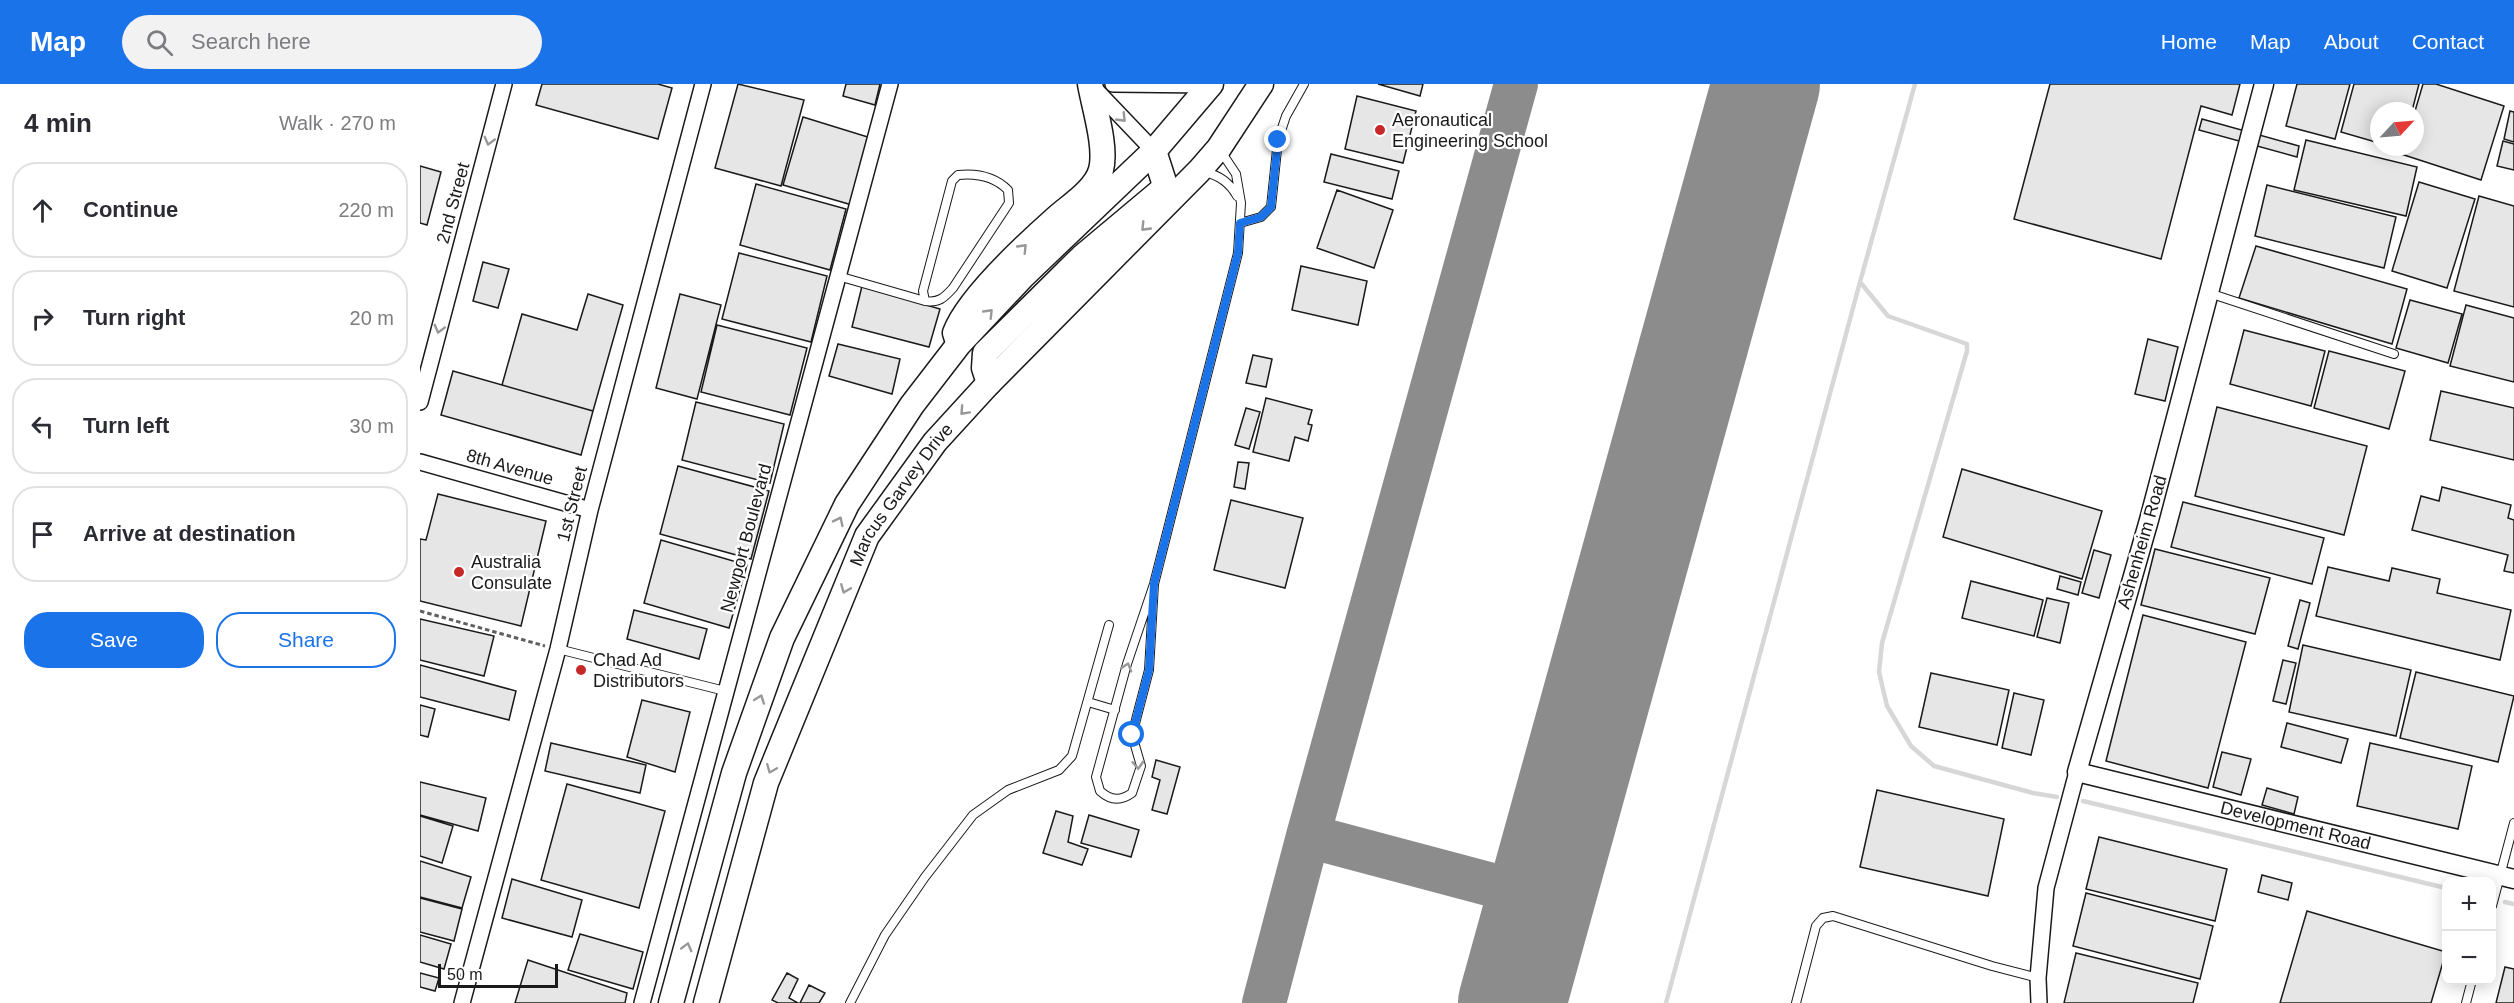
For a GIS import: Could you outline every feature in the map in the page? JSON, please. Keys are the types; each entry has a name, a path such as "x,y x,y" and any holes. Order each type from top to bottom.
{"highway":[{"path":"959,344 955,333 960,320 981,294 1024,247 1094,185 1101,170 1101,143 1090,84"},
{"name":"Marcus Garvey Drive","path":"706,1003 766,783 867,536 935,442 989,383 1199,171 1219,148 1261,84"},
{"name":"Marcus Garvey Drive","path":"671,1003 734,773 782,638 847,504 912,405 959,344 1023,276 1154,151 1210,85"},
{"path":"989,383 984,368 985,353 1082,257 1161,190 1164,182 1154,151"}],"street":[{"name":"2nd Street","path":"420,402 504,84"},
{"name":"1st Street","path":"462,1003 558,649 590,510 703,84"},
{"name":"Newport Boulevard","path":"642,1003 890,84"},
{"path":"1090,84 1154,151"},
{"path":"1113,84 1210,85"},
{"name":"Ashenheim Road","path":"2039,1003 2038,978 2046,888 2149,520 2264,84"},
{"name":"8th Avenue","path":"420,462 590,510"},
{"name":"Development Road","path":"2077,772 2507,878"}],"lane":[{"path":"1240,223 1261,217 1271,207 1278,140 1286,117 1304,84"},
{"path":"1154,584 1149,670 1132,735 1141,766 1135,789 1128,796 1119,799 1104,795 1096,782 1115,710 1154,584 1238,253 1240,202 1236,174 1219,148"},
{"path":"1199,171 1210,173 1229,184 1240,202"},
{"path":"838,276 925,301 935,303 944,298 1009,203 1008,190 998,180 973,174 958,175 952,181 923,291 925,301"},
{"path":"2209,293 2394,354"},
{"path":"850,1003 885,935 973,815 1008,790 1059,770 1072,756 1109,625"},
{"path":"558,649 725,691"},
{"path":"1088,702 1115,710"},
{"path":"2496,899 2507,878 2514,823"},
{"path":"1796,1003 1816,926 1823,918 1833,916 1992,966 2038,978"},
{"path":"713,979 717,1003"},
{"path":"2466,1003 2471,985"}],"path":[{"path":"420,611 558,649"}],"building":[{"path":"542,84 658,84 672,88 658,139 536,105"},
{"path":"738,84 804,100 781,186 715,168"},
{"path":"846,84 880,84 875,105 843,96"},
{"path":"1378,84 1423,84 1420,96"},
{"path":"2050,84 2240,84 2232,115 2201,106 2161,259 2014,219"},
{"path":"2297,84 2350,84 2335,139 2286,126"},
{"path":"2354,84 2419,84 2414,102 2370,102 2370,140 2341,132"},
{"path":"2423,84 2436,84 2504,106 2481,180 2407,156 2424,156 2424,102 2418,102"},
{"name":"Aeronautical Engineering School","path":"1357,96 1416,111 1403,163 1345,149"},
{"path":"2510,111 2514,112 2514,142 2504,139"},
{"path":"803,117 871,138 852,205 783,185"},
{"path":"2202,119 2299,146 2297,157 2199,130"},
{"path":"2306,140 2417,167 2406,216 2294,190"},
{"path":"2503,141 2514,144 2514,170 2497,166"},
{"path":"1331,154 1399,171 1392,199 1324,182"},
{"path":"420,166 441,172 427,225 420,223"},
{"path":"2419,182 2475,199 2447,288 2392,271"},
{"path":"756,184 846,209 830,270 740,245"},
{"path":"2267,185 2396,217 2384,268 2255,236"},
{"path":"1337,190 1393,210 1374,268 1317,248"},
{"path":"2479,196 2514,206 2514,307 2454,291"},
{"path":"2256,246 2407,289 2392,344 2239,298"},
{"path":"739,253 827,276 811,342 722,319"},
{"path":"483,262 509,269 498,308 473,301"},
{"path":"1301,266 1367,281 1358,325 1292,310"},
{"path":"862,286 940,309 929,347 852,327"},
{"path":"588,294 623,305 593,411 502,385 522,314 577,330"},
{"path":"680,294 721,305 697,399 656,388"},
{"path":"2410,300 2462,314 2448,363 2396,348"},
{"path":"2466,305 2514,318 2514,382 2450,366"},
{"path":"717,325 807,348 790,415 701,392"},
{"path":"2244,330 2325,351 2311,406 2230,384"},
{"path":"2148,339 2178,347 2165,401 2135,394"},
{"path":"838,344 900,359 892,394 829,376"},
{"path":"2329,351 2405,371 2389,429 2314,408"},
{"path":"1253,355 1272,359 1266,387 1246,383"},
{"path":"453,371 593,411 581,455 441,415"},
{"path":"2441,391 2514,408 2514,460 2430,440"},
{"path":"1266,398 1312,410 1308,424 1312,425 1308,441 1295,437 1289,461 1253,452"},
{"path":"696,402 784,424 770,483 682,460"},
{"path":"2217,407 2367,446 2344,535 2195,496"},
{"path":"1246,408 1260,412 1249,449 1235,445"},
{"path":"1238,462 1249,463 1245,489 1234,487"},
{"path":"678,466 769,491 751,559 660,534"},
{"path":"1962,469 2102,511 2082,579 1943,537"},
{"path":"2442,487 2511,505 2508,518 2514,520 2514,573 2504,571 2508,555 2412,530 2421,496 2439,501"},
{"path":"438,494 546,521 521,626 420,601 420,539 426,540"},
{"path":"1231,500 1303,518 1285,588 1214,570"},
{"path":"2183,502 2324,538 2312,584 2171,547"},
{"path":"661,540 747,565 729,628 644,603"},
{"path":"2155,549 2270,578 2255,634 2141,605"},
{"path":"2094,550 2111,555 2099,598 2082,593"},
{"path":"2328,567 2389,581 2392,568 2440,579 2437,593 2511,610 2500,660 2316,616"},
{"path":"2060,576 2081,582 2078,595 2057,589"},
{"path":"1971,581 2043,600 2034,636 1962,618"},
{"path":"2047,598 2069,603 2060,643 2037,637"},
{"path":"2300,600 2310,603 2298,649 2288,646"},
{"path":"634,610 707,629 699,659 627,639"},
{"path":"2143,615 2246,642 2208,788 2106,761"},
{"path":"420,619 494,636 484,676 420,660"},
{"path":"2303,645 2411,670 2396,736 2289,712"},
{"path":"2283,660 2296,663 2286,704 2273,701"},
{"path":"420,665 516,691 509,720 420,697"},
{"path":"2416,672 2514,696 2498,762 2400,738"},
{"path":"1931,673 2009,690 1997,745 1919,727"},
{"path":"2014,693 2044,700 2031,755 2002,748"},
{"path":"642,700 690,712 675,772 627,757"},
{"path":"420,705 435,709 428,737 420,735"},
{"path":"2287,723 2348,739 2341,763 2281,747"},
{"path":"551,743 646,765 640,793 545,771"},
{"path":"2370,743 2472,766 2458,829 2357,806"},
{"path":"2222,752 2251,759 2241,795 2213,787"},
{"path":"1156,760 1180,767 1167,814 1152,810 1160,780 1152,777"},
{"path":"420,782 486,798 478,831 420,815"},
{"path":"567,784 665,811 639,908 541,880"},
{"path":"2267,788 2298,797 2294,814 2262,805"},
{"path":"1877,790 2004,819 1988,896 1860,867"},
{"path":"1056,811 1073,816 1068,842 1088,849 1082,865 1043,853"},
{"path":"1089,815 1139,830 1131,857 1081,843"},
{"path":"420,816 453,826 442,863 420,856"},
{"path":"2099,837 2227,869 2215,921 2086,889"},
{"path":"420,861 471,877 462,908 420,897"},
{"path":"2262,875 2292,883 2288,900 2258,892"},
{"path":"512,879 582,900 572,937 502,918"},
{"path":"2086,893 2213,926 2200,979 2073,946"},
{"path":"420,898 462,909 454,941 420,932"},
{"path":"2307,911 2442,951 2442,966 2431,1003 2280,1003"},
{"path":"580,934 643,952 633,989 568,970"},
{"path":"420,935 451,944 444,969 420,962"},
{"path":"2076,953 2198,983 2193,1003 2064,1003"},
{"path":"528,960 627,993 625,1003 515,1003"},
{"path":"2505,967 2514,969 2514,1003 2496,1003"},
{"path":"420,973 439,978 435,991 420,987"},
{"path":"787,973 798,979 789,998 798,1003 778,1003 772,1000"},
{"path":"809,985 825,993 819,1003 800,1003"}],"waterway":[{"path":"1915,84 1860,282 1888,316 1967,344 1967,351 1882,643 1879,672 1887,706 1911,746 1934,766 2033,793 2057,797"},
{"path":"1666,1003 1860,282"},
{"path":"2083,801 2442,887"},
{"path":"2505,902 2514,904"}],"taxiway":[{"path":"1264,1003 1516,84"},
{"path":"1308,836 1541,898"}],"runway":[{"path":"1512,1003 1766,84"}],"place":[{"name":"Aeronautical Engineering School","path":"1380,130"},
{"name":"Australia Consulate","path":"459,572"},
{"name":"Chad Ad Distributors","path":"581,670"}],"route":[{"path":"1132,735 1149,670 1154,584 1238,253 1240,223 1261,217 1271,207 1278,140"}]}
